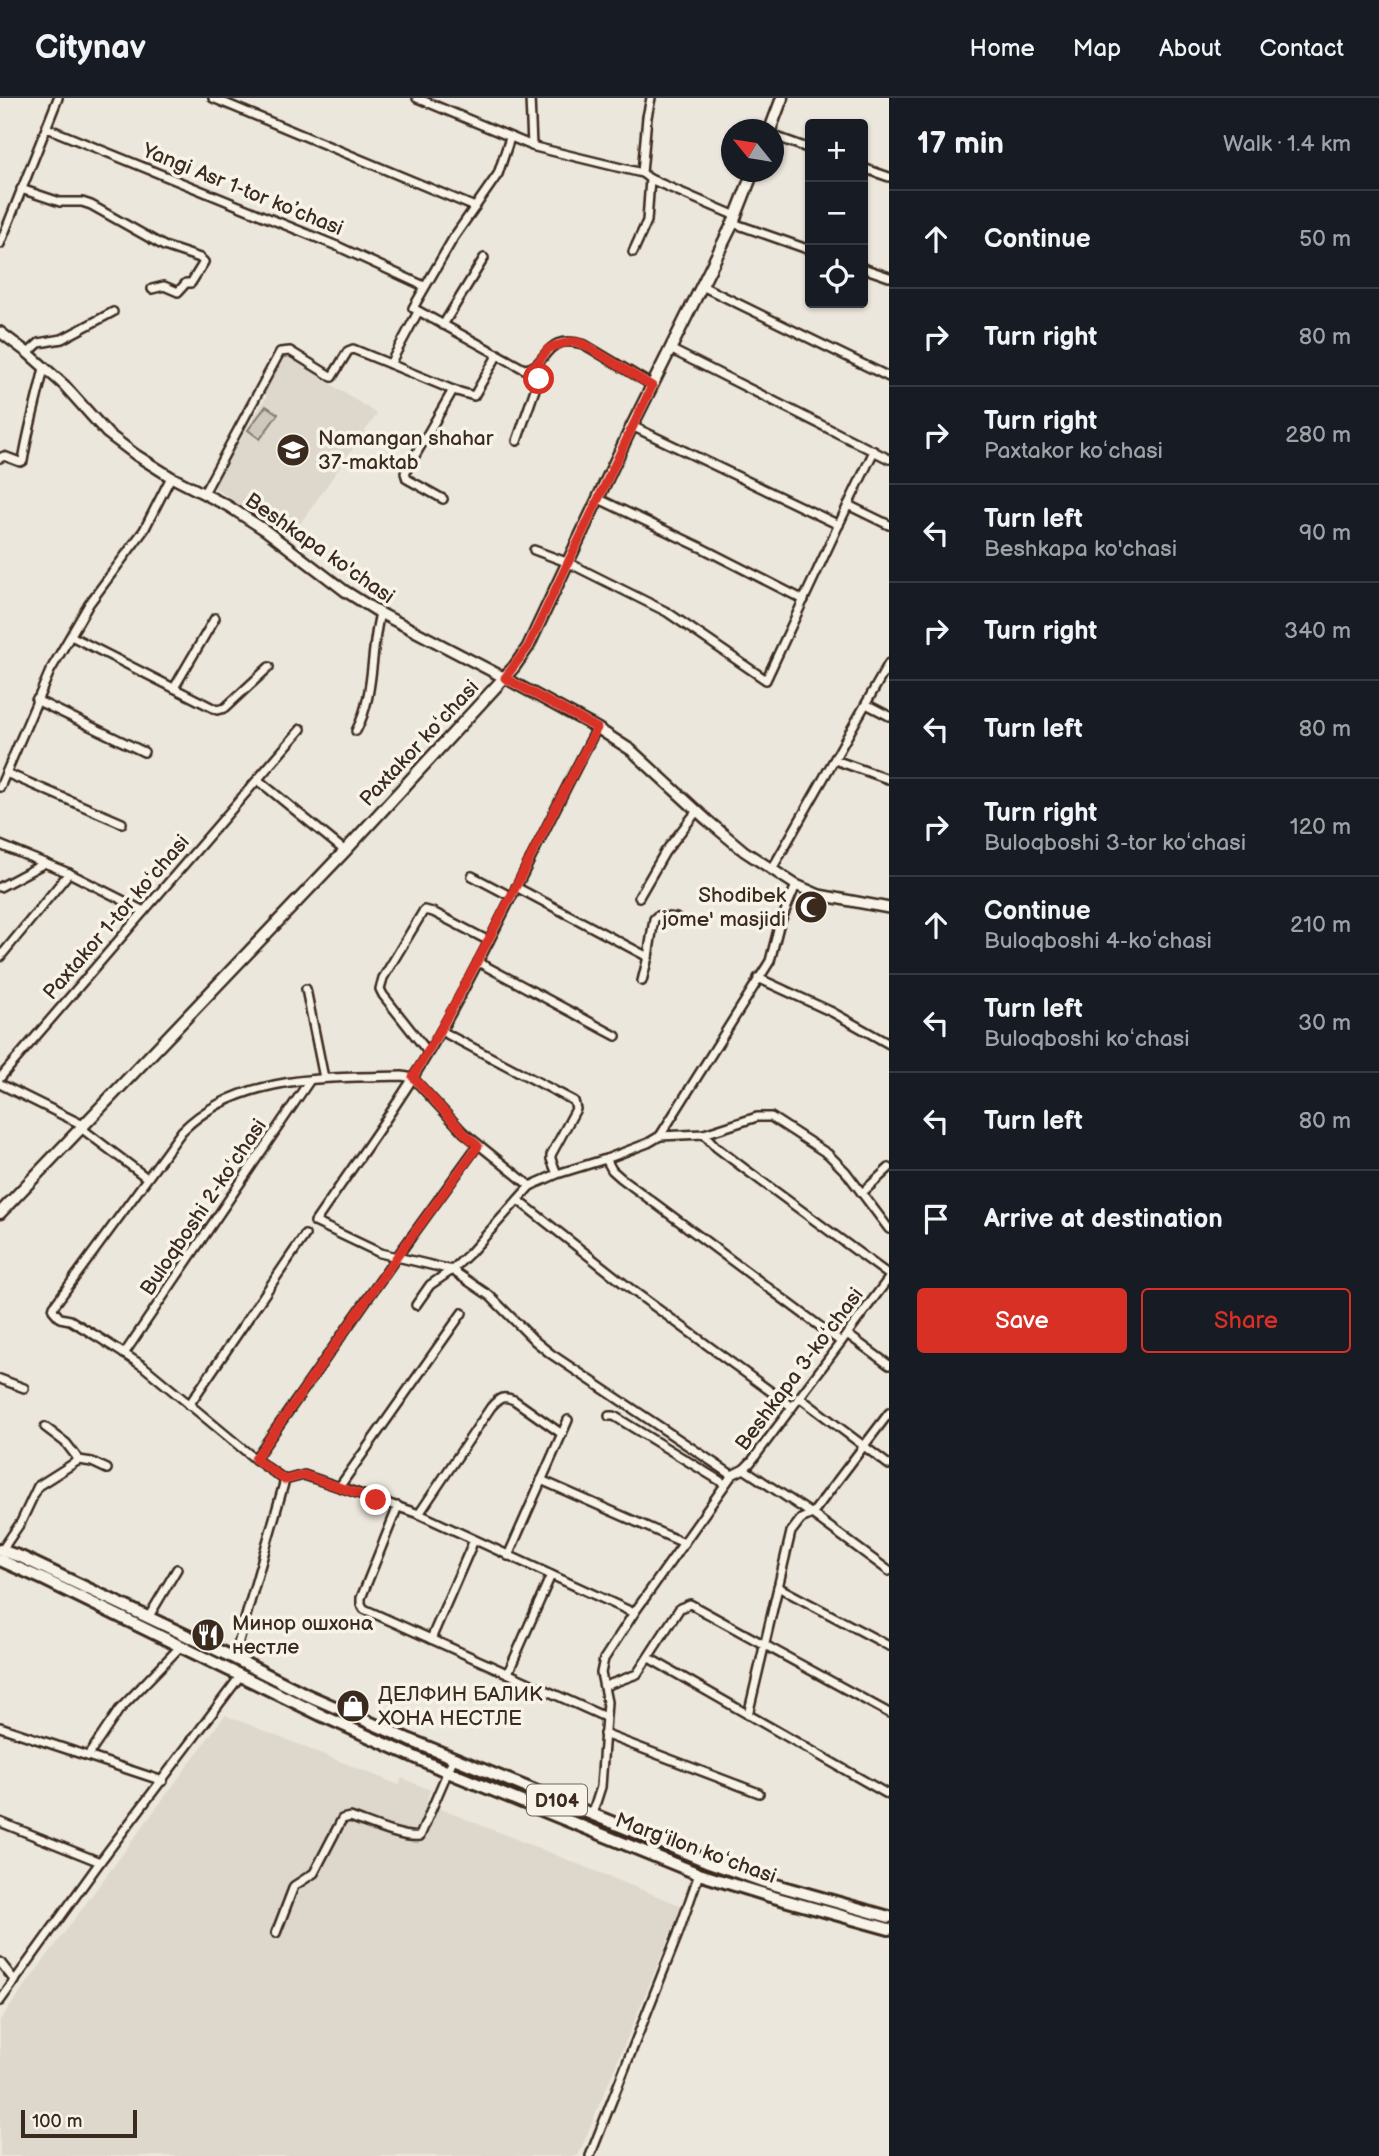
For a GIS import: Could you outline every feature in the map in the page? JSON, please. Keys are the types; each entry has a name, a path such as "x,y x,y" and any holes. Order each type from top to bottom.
{"main road":[{"path":"774,119 782,98"},
{"name":"Paxtakor koʻchasi","path":"0,1213 345,851 505,678 528,647 632,426 734,219 749,182"},
{"name":"Margʻilon koʻchasi","path":"1,1553 21,1557 305,1694 592,1815 765,1882 889,1917"},
{"name":"Margʻilon koʻchasi","path":"1,1553 35,1575 180,1647 448,1772 699,1874 889,1929"}],"street":[{"path":"1,238 58,98"},
{"path":"213,98 475,207"},
{"path":"417,98 532,146 642,173 734,219 805,248"},
{"path":"530,98 532,146"},
{"path":"642,173 651,98"},
{"name":"Yangi Asr 1-tor koʼchasi","path":"47,128 337,246 424,286"},
{"path":"510,138 498,174 454,237 413,308 524,369 535,366 548,349 577,342 652,386"},
{"path":"784,140 805,147"},
{"path":"868,169 889,177"},
{"path":"633,253 647,221 650,179"},
{"path":"21,189 60,202 82,202 90,205 164,246 200,258 204,262 191,283 186,283 178,292 164,286 152,289"},
{"path":"443,325 484,258"},
{"path":"868,270 889,278"},
{"path":"702,286 889,377"},
{"path":"28,353 39,344 62,339 113,312"},
{"path":"390,364 418,312"},
{"name":"Beshkapa ko'chasi","path":"0,332 64,385 120,444 171,477 204,493 265,530 345,591 380,613 597,728 631,750 744,850 796,885 819,895 889,908"},
{"path":"204,493 280,352 290,351 332,377 348,351 353,349 474,396 498,354"},
{"path":"670,349 889,459"},
{"path":"517,441 540,375 535,366"},
{"path":"0,458 5,456 23,461 28,428 44,368"},
{"path":"443,499 407,479 405,473 453,390"},
{"path":"632,426 839,525"},
{"path":"534,550 569,563 667,612 766,680 874,451"},
{"path":"0,787 50,671 89,604 144,530 171,477"},
{"path":"599,499 804,600"},
{"path":"848,505 889,525"},
{"path":"356,731 366,709 373,643 380,613"},
{"path":"174,688 215,618"},
{"path":"71,636 217,710 225,708 269,667"},
{"path":"772,869 889,663"},
{"path":"36,700 144,752"},
{"path":"866,704 889,716"},
{"path":"592,1815 601,1787 607,1702 601,1673 604,1659 732,1475 551,1354 534,1341 490,1296 452,1270 380,1253 315,1222 441,1031 597,728"},
{"name":"Paxtakor 1-tor koʻchasi","path":"0,1078 301,729"},
{"path":"835,760 888,779"},
{"path":"6,773 122,823"},
{"path":"258,780 345,851"},
{"path":"639,897 665,852 697,811"},
{"path":"0,845 69,873 144,911"},
{"path":"0,887 45,863"},
{"path":"0,957 69,873"},
{"path":"472,876 512,897"},
{"path":"416,1305 430,1285 452,1270 471,1252 530,1186 648,1143 660,1136 770,961 779,926 796,885"},
{"path":"516,887 648,957"},
{"path":"428,1052 383,995 380,989 383,978 424,910 489,941"},
{"path":"642,981 654,919 657,916 676,919"},
{"path":"478,962 616,1036"},
{"path":"758,978 832,1012 889,1044"},
{"path":"306,989 324,1078"},
{"path":"441,1031 574,1101 576,1109 551,1155 557,1174"},
{"path":"530,1186 478,1146 413,1077 324,1078 270,1085 246,1092 214,1108 182,1132 53,1310 57,1316 80,1326 143,1366 255,1459 285,1480 304,1475 419,1514 634,1613"},
{"name":"Buloqboshi 2-koʻchasi","path":"124,1354 310,1080"},
{"path":"0,1084 82,1126 147,1178"},
{"path":"660,1136 704,1135 757,1117 771,1118 828,1154 846,1172 889,1229"},
{"path":"704,1135 716,1147 889,1277"},
{"path":"255,1459 478,1146"},
{"path":"606,1159 612,1170 621,1178 841,1342"},
{"path":"862,1193 889,1168"},
{"path":"518,1200 632,1290 792,1407"},
{"path":"189,1405 305,1235"},
{"name":"Beshkapa 3-koʻchasi","path":"732,1475 744,1469 889,1277"},
{"path":"340,1486 462,1313"},
{"path":"847,1334 889,1365"},
{"path":"0,1379 24,1388"},
{"path":"419,1514 491,1407 501,1397 506,1396 562,1434"},
{"path":"799,1397 889,1465"},
{"path":"748,1715 791,1532 801,1519 812,1514 889,1413"},
{"path":"609,1416 614,1416 725,1484"},
{"path":"509,1556 568,1420"},
{"path":"45,1427 66,1443 79,1460"},
{"path":"1,1553 21,1522 38,1486 79,1460 107,1469"},
{"path":"744,1469 812,1514 889,1571"},
{"path":"234,1658 285,1480"},
{"path":"541,1480 684,1543"},
{"path":"398,1506 361,1598 364,1609 605,1717"},
{"path":"431,1639 474,1540"},
{"path":"148,1618 177,1569"},
{"path":"508,1673 551,1576"},
{"path":"778,1587 889,1646"},
{"path":"605,1686 637,1674 680,1608 686,1604 699,1608 889,1713"},
{"path":"88,1755 119,1710 180,1647"},
{"path":"649,1658 889,1795"},
{"path":"0,2001 240,1675"},
{"path":"0,1727 163,1781"},
{"path":"604,1734 759,1793"},
{"path":"275,1933 295,1886 314,1873 342,1819 350,1817 403,1834 420,1836 454,1757"},
{"path":"0,1822 100,1862"},
{"path":"590,2156 699,1874"},
{"path":"0,1962 15,1980"}],"shaded area":[{"name":"Namangan shahar 37-maktab","path":"286,355 377,414 290,538 212,486 267,396 263,393"},
{"path":"266,406 278,414 260,439 248,430"},
{"path":"225,1715 399,1785 402,1778 430,1790 426,1803 682,1906 578,2156 0,2156 0,2020"}],"place":[{"name":"Namangan shahar 37-maktab","path":"293,450"},
{"name":"Shodibek jome' masjidi","path":"811,907"},
{"name":"Минор ошхона нестле","path":"208,1635"},
{"name":"ДЕЛФИН БАЛИК ХОНА НЕСТЛЕ","path":"353,1706"}],"route":[{"path":"376,1500 304,1475 285,1480 255,1459 478,1146 413,1077 489,941 555,806 597,728 505,678 528,647 652,386 577,342 561,343 548,349 535,366 540,372 539,379"}]}
